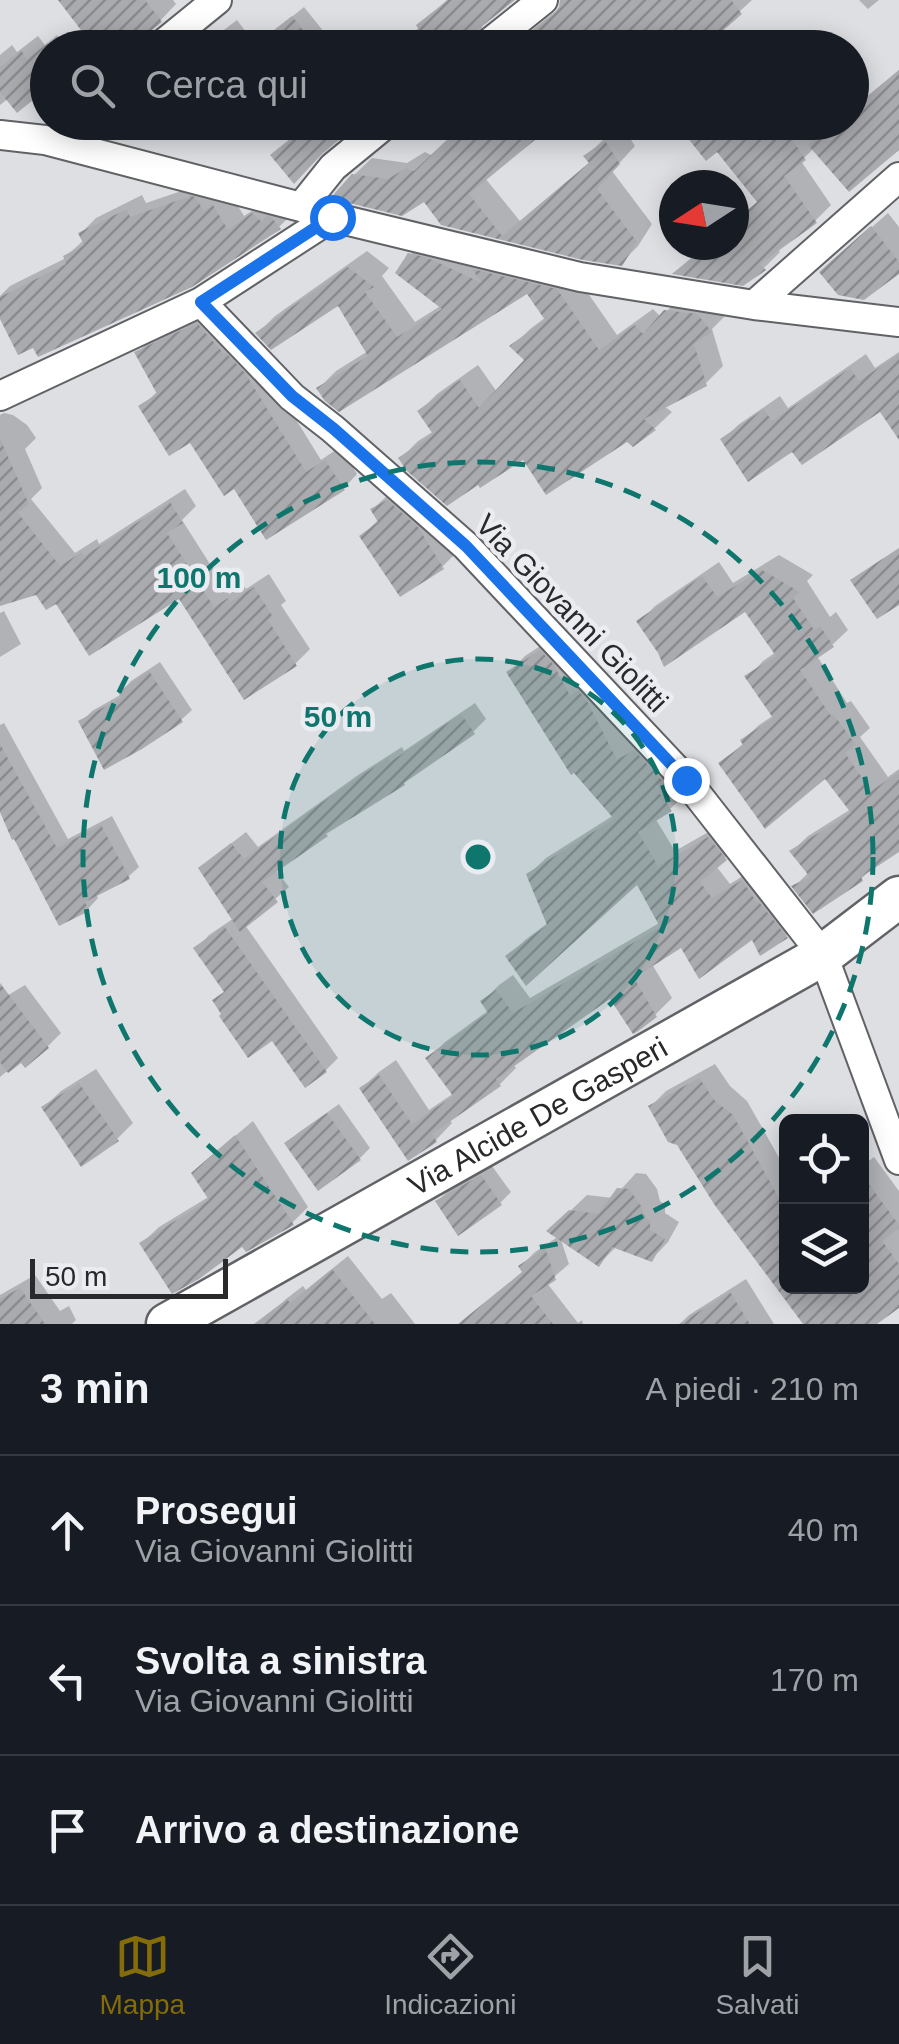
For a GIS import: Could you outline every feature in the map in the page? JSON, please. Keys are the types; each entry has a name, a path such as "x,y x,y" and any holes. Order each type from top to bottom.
{"main road":[{"name":"Via Alcide De Gasperi","path":"167,1324 823,955 899,897"}],"street":[{"path":"180,30 217,0"},
{"path":"505,30 542,0"},
{"path":"0,135 30,133"},
{"path":"85,140 332,217 580,277 754,305 899,322"},
{"path":"300,207 333,166 366,140"},
{"path":"754,305 899,178"},
{"path":"0,396 201,302 332,217"},
{"name":"Via Giovanni Giolitti","path":"201,302 292,396 466,546 686,780 823,955 899,1160"}],"building":[{"path":"58,0 145,0 162,22 152,30 81,30"},
{"path":"448,0 515,0 477,30 419,30 416,25"},
{"path":"560,0 731,0 742,14 724,30 534,30 559,7"},
{"path":"292,16 303,30 274,30"},
{"path":"21,50 27,59 30,57 30,102 17,113 0,92 0,67"},
{"path":"899,70 899,150 849,192 808,145 814,140 869,140 869,95"},
{"path":"289,140 339,140 294,184 270,155"},
{"path":"447,140 535,140 469,194 502,236 589,163 583,156 605,141 620,164 597,189 637,242 622,266 441,225 424,202 402,216 333,199 352,174 388,179 406,168 414,171"},
{"path":"689,140 792,140 806,160 784,176 817,223 760,264 766,270 743,286 672,274 689,260 749,260 749,209 757,202 749,192 749,170 731,170 717,152 706,161"},
{"path":"191,196 204,211 213,205 228,230 252,213 262,222 266,216 271,217 281,229 192,287 38,357 33,348 18,355 0,319 0,297 66,264 63,256 84,245 78,233 127,209 130,217"},
{"path":"871,226 899,262 899,274 864,300 838,295 819,272"},
{"path":"408,253 482,283 472,269 557,289 599,350 635,325 643,334 664,310 697,314 712,332 694,344 707,386 644,419 656,430 633,447 627,442 546,495 523,460 447,506 398,458 433,434 417,411 460,380 479,408 524,360 509,346 545,320 527,294 339,412 316,388 368,356 338,306 271,350 255,333 348,267 374,287 365,292 397,337 442,309 395,273"},
{"path":"197,323 245,373 306,472 325,460 345,490 266,540 234,489 224,496 190,443 169,456 138,406 157,394 134,352"},
{"path":"899,354 899,440 880,412 802,465 792,452 748,482 720,439 764,409 772,421 850,368 859,381"},
{"path":"0,439 29,504 18,513 60,566 82,552 84,556 170,502 183,523 167,533 214,607 254,587 273,617 268,620 297,666 244,700 179,599 89,656 56,604 46,610 36,595 0,606"},
{"path":"387,500 418,527 444,569 400,597 359,536 378,522 370,509"},
{"path":"899,548 899,605 877,619 850,580"},
{"path":"762,570 800,592 793,598 814,630 820,626 834,647 800,670 856,745 845,753 871,791 899,772 899,852 813,914 791,886 810,877 789,851 851,813 825,779 765,829 718,763 743,745 740,740 773,718 744,676 776,656 745,612 664,667 636,621 702,576 717,597"},
{"path":"540,650 554,665 570,696 578,690 587,701 617,760 634,750 663,781 655,787 672,811 638,832 658,866 708,837 727,860 700,882 712,898 742,880 788,938 760,956 752,940 699,979 681,948 634,978 657,1017 633,1034 610,999 496,1079 501,1086 432,1134 437,1142 408,1161 359,1088 379,1075 412,1124 453,1096 425,1058 488,1013 480,1001 496,990 513,1013 660,927 637,885 526,986 505,956 547,925 526,874 614,819 574,773 571,775 506,672"},
{"path":"149,671 183,722 104,770 78,721 121,698 118,692"},
{"path":"461,714 475,734 262,882 278,902 240,932 198,868 231,843 244,859 342,788 388,758 390,762"},
{"path":"0,744 57,848 101,825 130,879 85,902 89,911 59,926 0,812"},
{"path":"224,926 327,1072 305,1088 272,1041 248,1058 219,1016 212,1000 224,992 193,948"},
{"path":"0,983 49,1048 25,1068 21,1063 8,1073 0,1062"},
{"path":"699,1078 715,1101 733,1115 779,1198 779,1292 714,1204 677,1145 668,1142 648,1106"},
{"path":"79,1083 119,1141 81,1167 41,1107"},
{"path":"327,1113 361,1160 318,1191 284,1143"},
{"path":"235,1135 294,1225 246,1252 242,1247 172,1294 139,1243 209,1200 191,1173"},
{"path":"481,1175 502,1205 458,1236 435,1201"},
{"path":"869,1184 899,1225 882,1241 899,1264 899,1308 877,1324 803,1324 781,1294 869,1294"},
{"path":"617,1188 629,1189 650,1221 650,1230 665,1239 652,1262 612,1247 599,1267 546,1231 569,1210 598,1214"},
{"path":"545,1248 556,1280 531,1296 553,1324 458,1324 522,1272 518,1266"},
{"path":"332,1269 375,1324 254,1324 287,1299 290,1303"},
{"path":"20,1288 45,1324 0,1324 0,1299"},
{"path":"730,1292 750,1324 679,1324"}],"route":[{"path":"332,217 201,302 292,396 466,546 686,780"}]}
